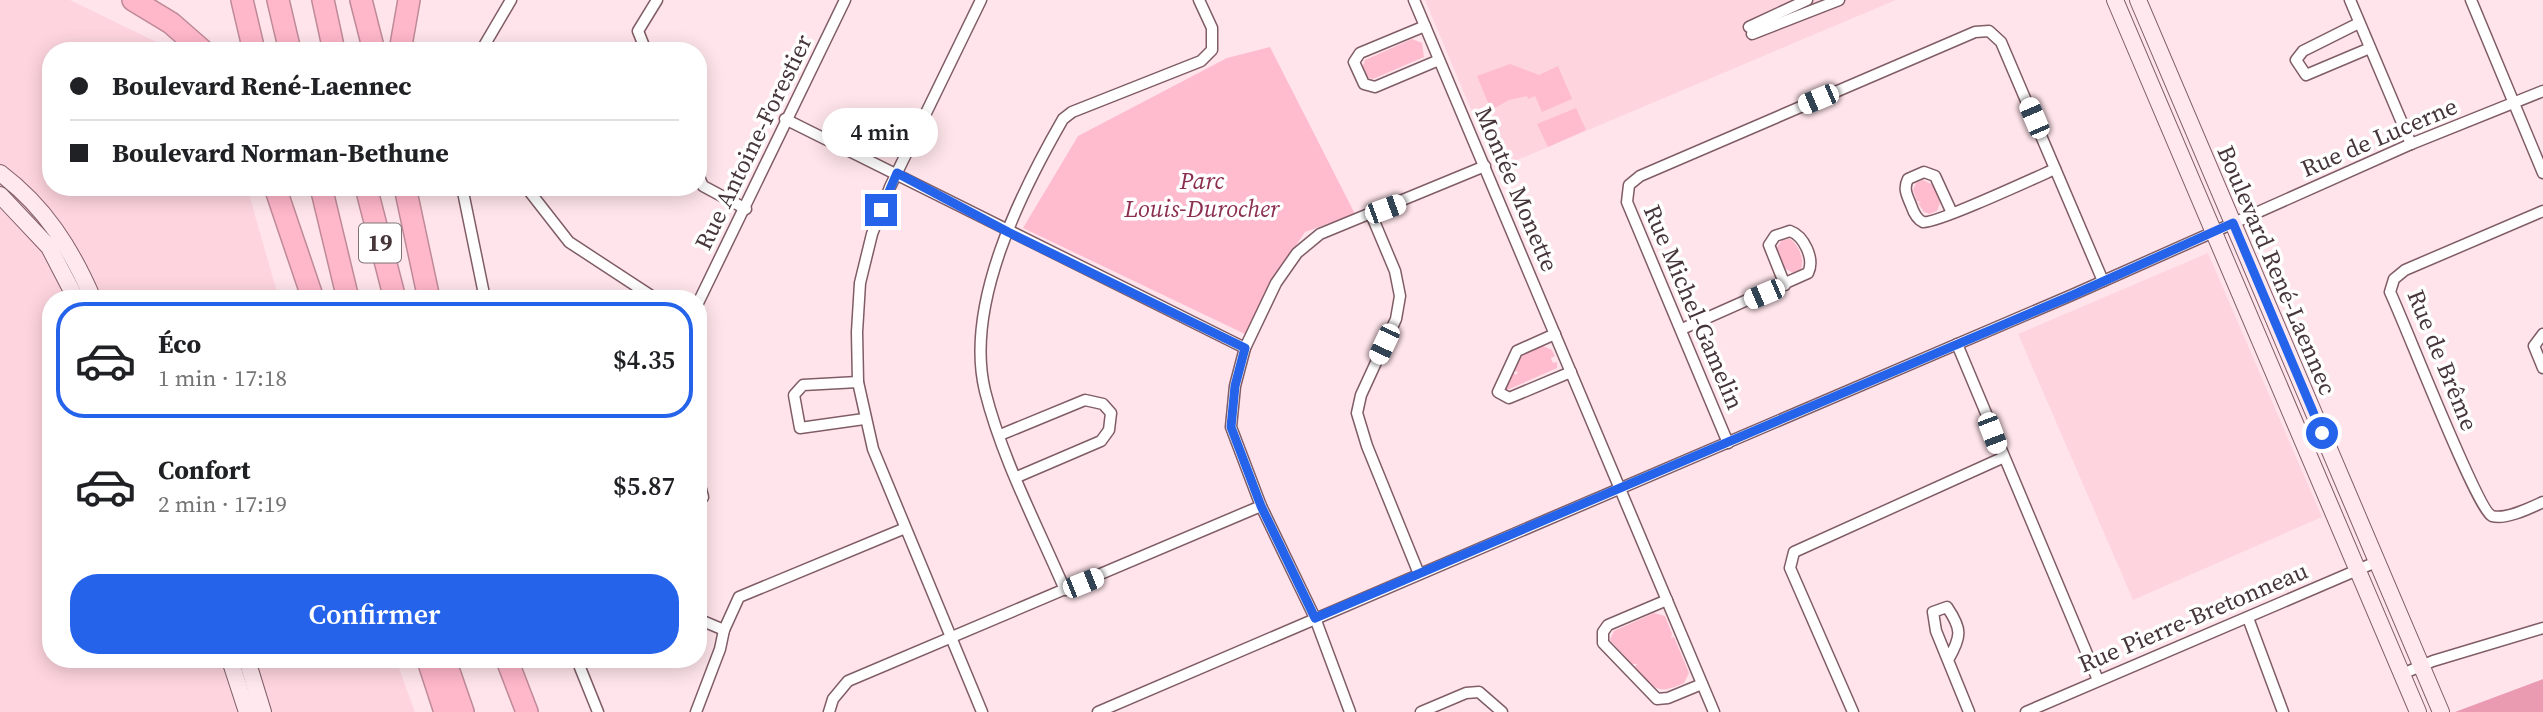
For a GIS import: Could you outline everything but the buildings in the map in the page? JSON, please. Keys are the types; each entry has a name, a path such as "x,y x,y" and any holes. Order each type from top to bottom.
{"highway":[{"path":"133,0 171,23 193,42"},
{"path":"242,0 252,42"},
{"path":"278,0 288,42"},
{"path":"323,0 332,42"},
{"path":"361,0 372,42"},
{"path":"402,42 409,0"},
{"path":"278,196 311,290"},
{"path":"289,196 312,290"},
{"name":"19","path":"323,196 346,290"},
{"name":"19","path":"368,196 392,290"},
{"path":"407,196 427,290"},
{"path":"411,196 414,231"},
{"path":"431,668 445,712"},
{"path":"448,668 463,712"},
{"path":"511,668 529,712"},
{"path":"518,668 529,712"}],"street":[{"path":"486,42 511,0"},
{"path":"642,42 638,32 657,0"},
{"name":"Rue Antoine-Forestier","path":"705,290 746,209 785,119 845,0"},
{"path":"981,0 897,173 872,234 860,283 858,382 864,419 904,529 982,712"},
{"path":"1065,590 1000,435 985,389 981,331 991,281 1008,232 1063,119 1072,112 1202,61 1212,50 1212,28 1199,0"},
{"name":"Montée Monette","path":"1414,0 1714,712"},
{"path":"1807,0 1751,30 1839,0"},
{"name":"Boulevard René-Laennec","path":"2115,0 2418,712"},
{"name":"Boulevard René-Laennec","path":"2138,0 2441,712"},
{"path":"2350,0 2410,144"},
{"path":"2470,0 2543,173"},
{"path":"2359,23 2303,51 2296,60 2297,65 2306,75 2319,72 2370,48"},
{"path":"1425,26 1360,53 1354,62 1356,73 1364,84 1375,87 1439,60"},
{"name":"Rue Michel-Gamelin","path":"1728,443 1628,205 1626,195 1631,182 1970,34 1986,30 2000,39 2103,281"},
{"name":"Rue de Lucerne","path":"1098,712 2103,281 2410,144 2543,91"},
{"path":"785,119 1245,348"},
{"path":"1350,712 1315,618 1261,506 1231,427 1235,386 1245,348 1276,283 1297,253 1320,234 1485,166"},
{"path":"1952,213 1932,174 1921,172 1908,179 1905,191 1918,219 1930,222 1952,213 2055,169"},
{"path":"0,173 29,197 52,223 75,258 89,290"},
{"path":"707,188 746,209"},
{"path":"0,195 50,247 72,290"},
{"path":"464,196 483,290"},
{"path":"536,196 569,242 642,290"},
{"name":"Rue de Brême","path":"2543,211 2405,270 2394,279 2390,292 2410,333 2467,475 2488,513 2495,517 2521,512 2543,502"},
{"path":"1371,214 1395,271 1401,296 1396,319 1361,395 1357,413 1367,446 1419,573"},
{"path":"1682,330 1785,285 1806,275 1811,266 1800,237 1790,231 1774,236 1769,245 1785,285"},
{"path":"1555,334 1517,351 1498,392 1509,398 1571,372"},
{"path":"2543,334 2534,346 2543,368"},
{"path":"1957,344 2002,458 2098,680"},
{"path":"858,382 803,385 794,395 800,428 864,419"},
{"path":"1000,435 1086,400 1103,404 1111,413 1109,430 1101,441 1017,477"},
{"path":"1853,712 1790,569 1794,552 2002,458"},
{"path":"829,712 833,699 848,681 1261,506"},
{"path":"696,712 720,649 723,630 739,597 904,529"},
{"name":"Rue Pierre-Bretonneau","path":"2026,712 2376,562"},
{"path":"1667,600 1608,625 1603,632 1603,643 1657,699 1668,698 1702,684"},
{"path":"2248,618 2283,712"},
{"path":"707,623 723,630"},
{"path":"2402,674 2543,628"},
{"path":"1948,660 1969,712"},
{"path":"233,668 247,712"},
{"path":"249,668 263,712"},
{"path":"580,668 598,712"},
{"path":"1421,712 1466,693 1479,692 1502,712"}],"shaded area":[{"path":"0,0 70,0 156,42 42,42 42,196 250,196 276,290 42,290 42,668 399,668 415,712 0,712"},
{"path":"1425,0 1896,0 1496,169"},
{"path":"2208,253 2322,517 2133,600 2018,334"},
{"path":"2543,679 2543,712 2455,712"}],"green space":[{"path":"1412,39 1422,43 1424,57 1373,79 1366,77 1362,68 1365,60"},
{"name":"Parc Louis-Durocher","path":"1270,47 1355,214 1305,232 1273,280 1247,335 1023,228 1078,136 1227,58"},
{"path":"1510,64 1539,75 1558,66 1572,99 1542,112 1535,96 1528,99 1527,96 1509,100 1491,110 1477,76"},
{"path":"1576,108 1586,130 1548,147 1537,124"},
{"path":"1923,180 1933,185 1940,203 1937,211 1930,214 1924,212 1913,190 1916,183"},
{"path":"1790,239 1798,248 1802,261 1801,269 1793,273 1784,268 1776,249 1782,240"},
{"path":"1543,346 1552,350 1555,356 1551,358 1553,363 1557,362 1557,368 1505,391 1513,373 1516,375 1518,372 1514,371 1523,354"},
{"path":"1654,613 1665,616 1671,638 1674,637 1689,673 1684,683 1667,689 1652,685 1635,667 1637,664 1632,664 1610,640 1614,631"}],"route":[{"path":"881,210 897,173 1008,232 1245,348 1235,386 1231,427 1261,506 1315,618 2073,295 2233,223 2322,433"}]}
